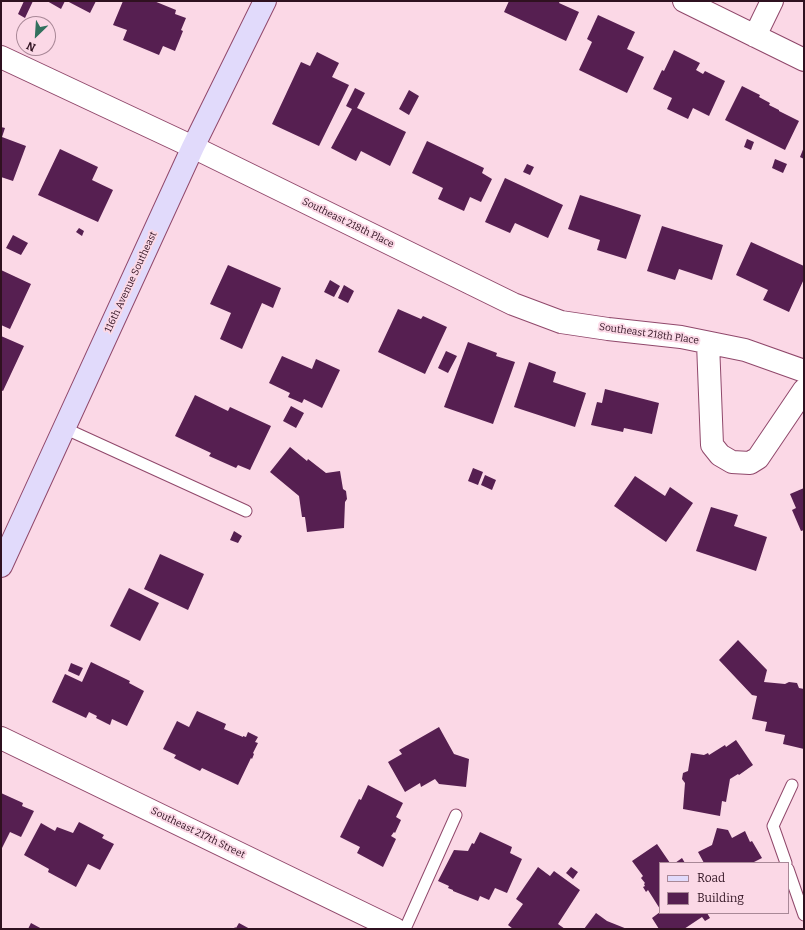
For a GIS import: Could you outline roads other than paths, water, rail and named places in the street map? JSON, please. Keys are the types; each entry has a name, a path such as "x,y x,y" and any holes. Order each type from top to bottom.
{"main road":[{"name":"116th Avenue Southeast","path":"1,566 193,147 264,1"}],"street":[{"path":"684,1 804,60"},
{"path":"754,36 772,1"},
{"name":"Southeast 218th Place","path":"1,57 193,147 513,304 561,322 681,337 745,350 804,371"},
{"name":"Southeast 218th Place","path":"708,343 712,445 720,455 732,462 750,463 758,458 804,390"},
{"name":"Southeast 217th Street","path":"1,738 395,929"}],"lane":[{"path":"64,428 246,511"},
{"path":"786,862 773,826 792,785"},
{"path":"405,929 456,815"},
{"path":"789,872 804,915"}]}
